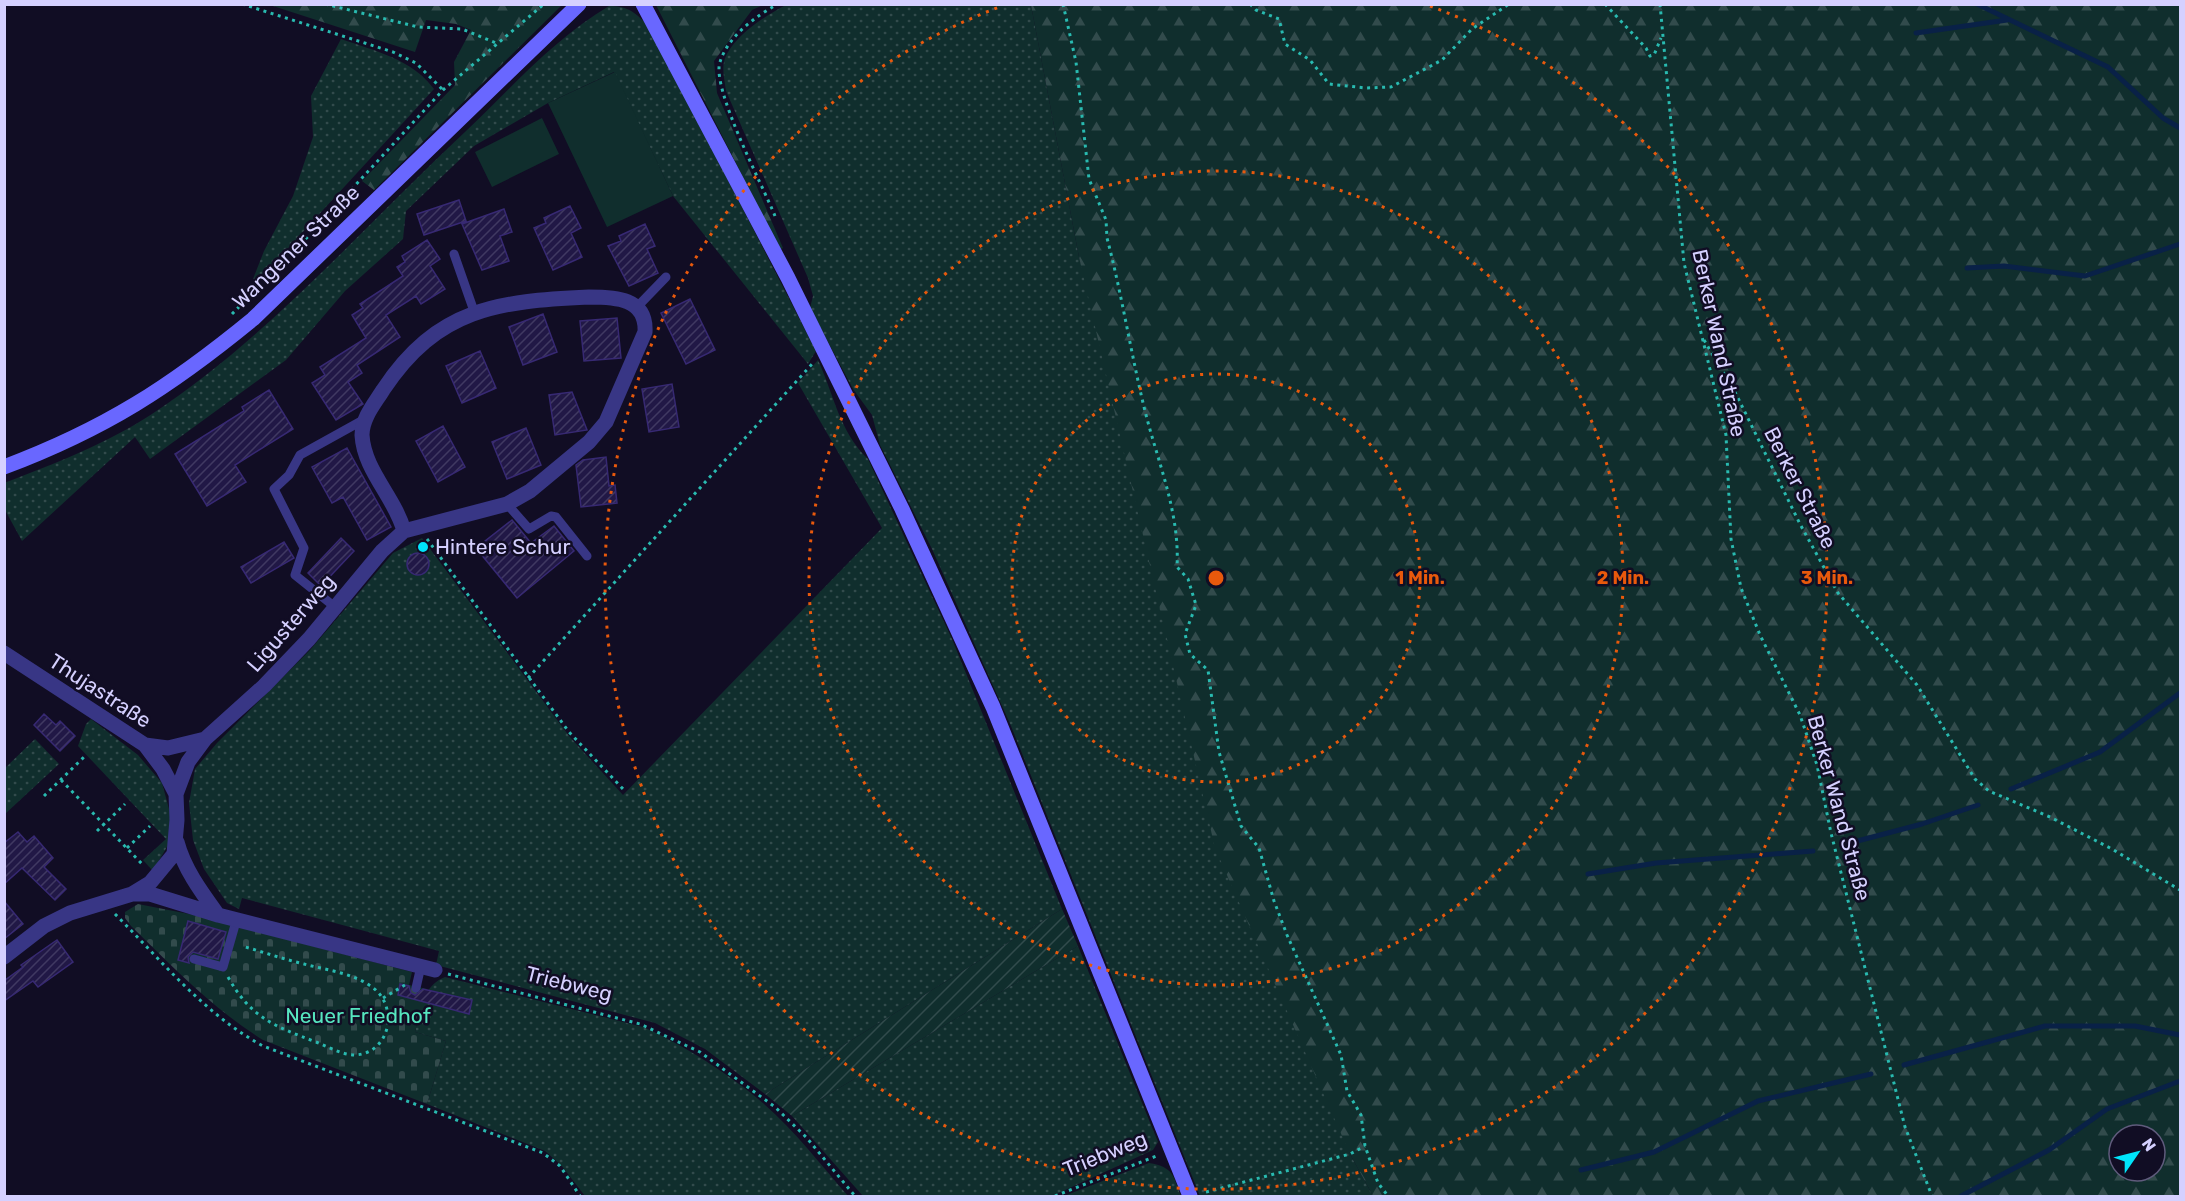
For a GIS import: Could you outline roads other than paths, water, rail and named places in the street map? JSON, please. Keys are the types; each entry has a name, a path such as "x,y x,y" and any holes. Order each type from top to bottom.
{"main road":[{"name":"Wangener Straße","path":"4,468 88,433 128,411 179,378 216,349 253,319 579,4"},
{"path":"642,4 823,347 902,509 993,707 1190,1196"}],"street":[{"path":"589,297 622,298 637,307 646,324 645,332 606,422 589,442 530,491 507,504 404,531 366,453 362,437 365,419 388,383 415,349 453,323 495,306 589,297"},
{"name":"Ligusterweg","path":"176,794 188,762 205,739 264,686 335,607 381,551 404,531"},
{"name":"Thujastraße","path":"4,653 145,746 164,769 176,794 177,840 174,854 156,878 132,894 103,902 44,926 4,957"},
{"name":"Ligusterweg","path":"145,746 168,747 205,739"},
{"path":"177,840 180,855 218,915"},
{"path":"132,894 150,894 218,915 237,918 422,975"}],"lane":[{"path":"454,254 475,314"},
{"path":"637,307 666,277"},
{"path":"335,607 295,575 304,548 274,489 289,475 300,455 365,419"},
{"path":"507,504 529,529 551,516 556,517 586,556"},
{"path":"194,959 223,968 237,918"}],"waterway":[{"path":"1977,4 2108,67 2163,118 2180,128"},
{"path":"1916,33 2007,20"},
{"path":"1967,268 2004,266 2085,276 2180,244"},
{"path":"2011,789 2100,752 2180,693"},
{"path":"1846,844 1922,824 1978,805"},
{"path":"1588,874 1656,863 1813,851"},
{"path":"1904,1065 2045,1026 2135,1026 2180,1035"},
{"path":"1581,1170 1654,1152 1758,1101 1871,1074"},
{"path":"1961,1196 2049,1150 2107,1109 2180,1081"}],"place":[{"name":"Hintere Schur","path":"423,547"}],"park label":[{"name":"Neuer Friedhof","path":"358,1016"}]}
